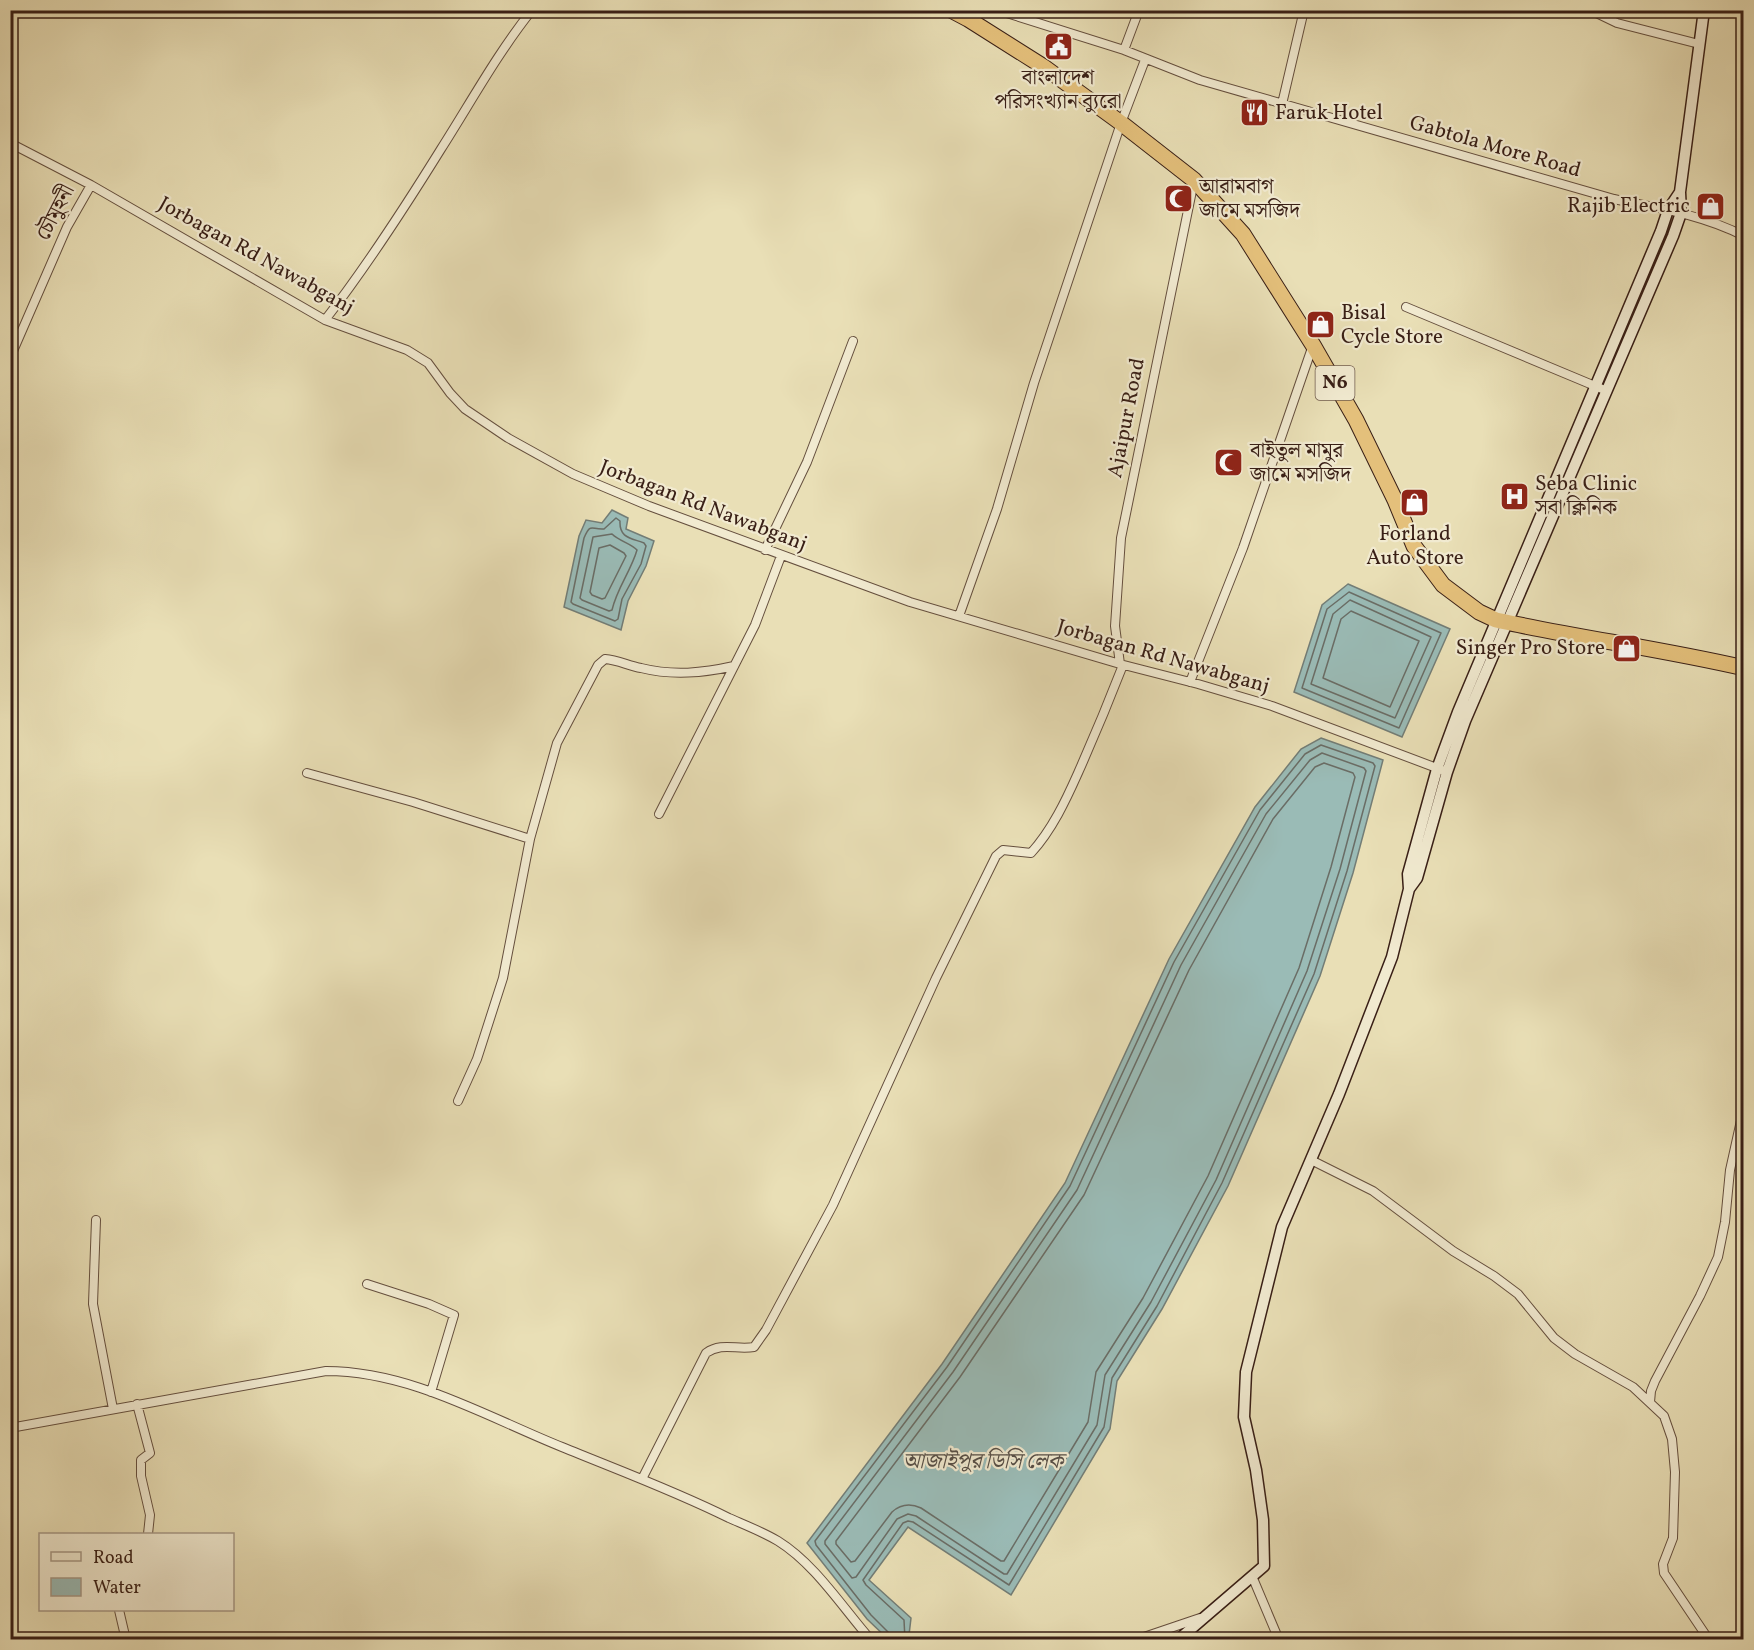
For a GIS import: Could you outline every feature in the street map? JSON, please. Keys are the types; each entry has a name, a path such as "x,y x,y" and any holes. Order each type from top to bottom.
{"highway":[{"name":"N6","path":"951,10 1044,67 1121,123 1194,180 1243,234 1313,345 1356,420 1395,500 1414,546 1443,585 1479,612 1502,621 1612,643 1679,653 1743,668"}],"street":[{"path":"325,320 351,287 513,35 532,10"},
{"name":"Gabtola More Road","path":"997,10 1124,50 1200,80 1614,199 1681,213 1743,236"},
{"path":"1124,50 1139,10"},
{"path":"1282,104 1304,10"},
{"path":"1590,10 1617,23 1699,44"},
{"path":"1502,621 1573,470 1681,213 1680,192 1704,10"},
{"path":"959,616 997,510 1034,382 1121,123 1145,60"},
{"name":"Jorbagan Rd Nawabganj","path":"10,143 91,185 325,320 407,350 428,363 465,409 508,438 573,474 649,506 910,602 1122,665 1272,706 1442,770"},
{"name":"Ajaipur Road","path":"1122,665 1115,626 1121,538 1194,180"},
{"name":"চৌমুহনী","path":"10,358 67,227 91,185"},
{"path":"1178,1640 1264,1566 1263,1520 1256,1470 1244,1417 1246,1372 1282,1227 1339,1094 1392,957 1409,889 1417,878 1442,770 1465,721 1561,465 1668,210 1680,192"},
{"path":"1406,307 1607,391"},
{"path":"765,550 807,462 853,341"},
{"path":"1190,682 1243,548 1313,345"},
{"path":"1561,465 1573,470"},
{"path":"659,814 755,625 781,556"},
{"path":"458,1101 477,1059 503,978 530,839 557,743 598,665 605,659 611,659 641,669 678,674 707,673 734,666"},
{"path":"642,1479 706,1353 716,1346 754,1347 766,1330 833,1205 946,957 996,856 1003,850 1032,852 1038,845 1063,806 1098,730 1122,665"},
{"path":"307,773 413,802 530,839"},
{"path":"1650,1402 1655,1381 1718,1257 1725,1222 1730,1170 1743,1107"},
{"path":"1311,1160 1373,1191 1453,1251 1494,1276 1518,1294 1554,1338 1575,1354 1633,1388 1664,1416 1672,1439 1675,1472 1673,1538 1663,1563 1664,1573 1709,1640"},
{"path":"96,1220 93,1304 113,1409"},
{"path":"367,1284 429,1304 454,1315 431,1392"},
{"path":"10,1428 327,1371 349,1371 374,1375 431,1392 682,1495 777,1541 807,1562 871,1640"},
{"path":"137,1404 150,1453 141,1460 141,1476 150,1515 147,1533"},
{"path":"1252,1576 1279,1640"},
{"path":"119,1611 126,1640"},
{"path":"1135,1640 1204,1617"}],"water":[{"path":"612,510 628,518 626,529 654,541 646,566 628,601 621,630 564,607 579,536 586,520 602,523"},
{"path":"1348,584 1450,629 1402,737 1294,692 1322,605"},
{"name":"আজাইপুর ডিসি লেক","path":"1321,738 1383,760 1353,873 1320,976 1228,1186 1162,1309 1117,1381 1110,1429 1011,1595 908,1527 869,1580 911,1618 909,1635 912,1639 888,1639 867,1619 807,1543 942,1364 1065,1183 1169,959 1255,807 1301,749"}],"place":[{"name":"বাংলাদেশ পরিসংখ্যান ব্যুরো","path":"1058,47"},
{"name":"Faruk Hotel","path":"1254,113"},
{"name":"আরামবাগ জামে মসজিদ","path":"1178,199"},
{"name":"Rajib Electric","path":"1711,206"},
{"name":"Bisal Cycle Store","path":"1320,325"},
{"name":"বাইতুল মামুর জামে মসজিদ","path":"1229,463"},
{"name":"Seba Clinic সবা ক্লিনিক","path":"1514,496"},
{"name":"Forland Auto Store","path":"1415,503"},
{"name":"Singer Pro Store","path":"1626,648"}]}
